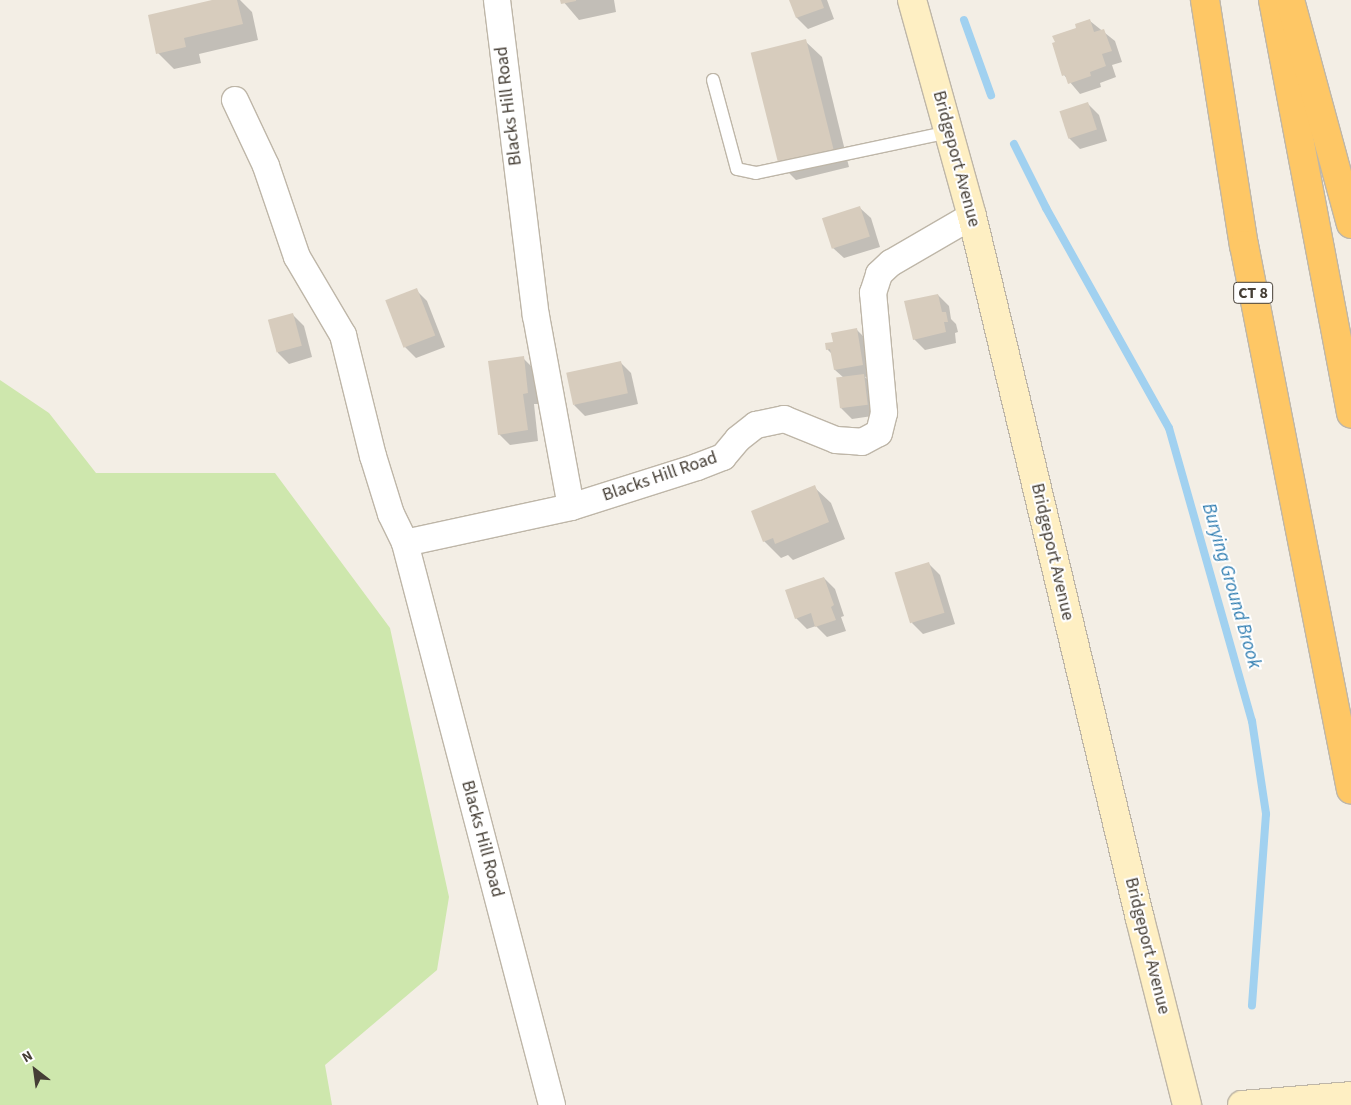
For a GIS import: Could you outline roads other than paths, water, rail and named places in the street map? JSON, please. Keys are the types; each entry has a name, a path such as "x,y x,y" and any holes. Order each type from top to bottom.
{"highway":[{"name":"CT 8","path":"1205,0 1244,245 1351,790"},
{"path":"1273,0 1351,414"},
{"path":"1290,0 1351,224"}],"main road":[{"name":"Bridgeport Avenue","path":"912,0 972,216 1138,909 1187,1105"},
{"path":"1242,1105 1351,1096"}],"street":[{"name":"Blacks Hill Road","path":"497,0 536,316 571,507"},
{"name":"Blacks Hill Road","path":"235,100 266,166 297,257 343,335 369,441 391,514 405,543 552,1105"},
{"name":"Blacks Hill Road","path":"405,543 571,507 697,468 723,457 738,439 756,425 784,419 836,440 862,442 879,433 884,413 873,293 879,274 892,264 972,216"}],"lane":[{"path":"713,80 737,169 756,173 949,132"}],"waterway":[{"path":"964,20 991,95"},
{"name":"Burying Ground Brook","path":"1014,144 1046,208 1169,428 1252,721 1266,814 1252,1005"}]}
